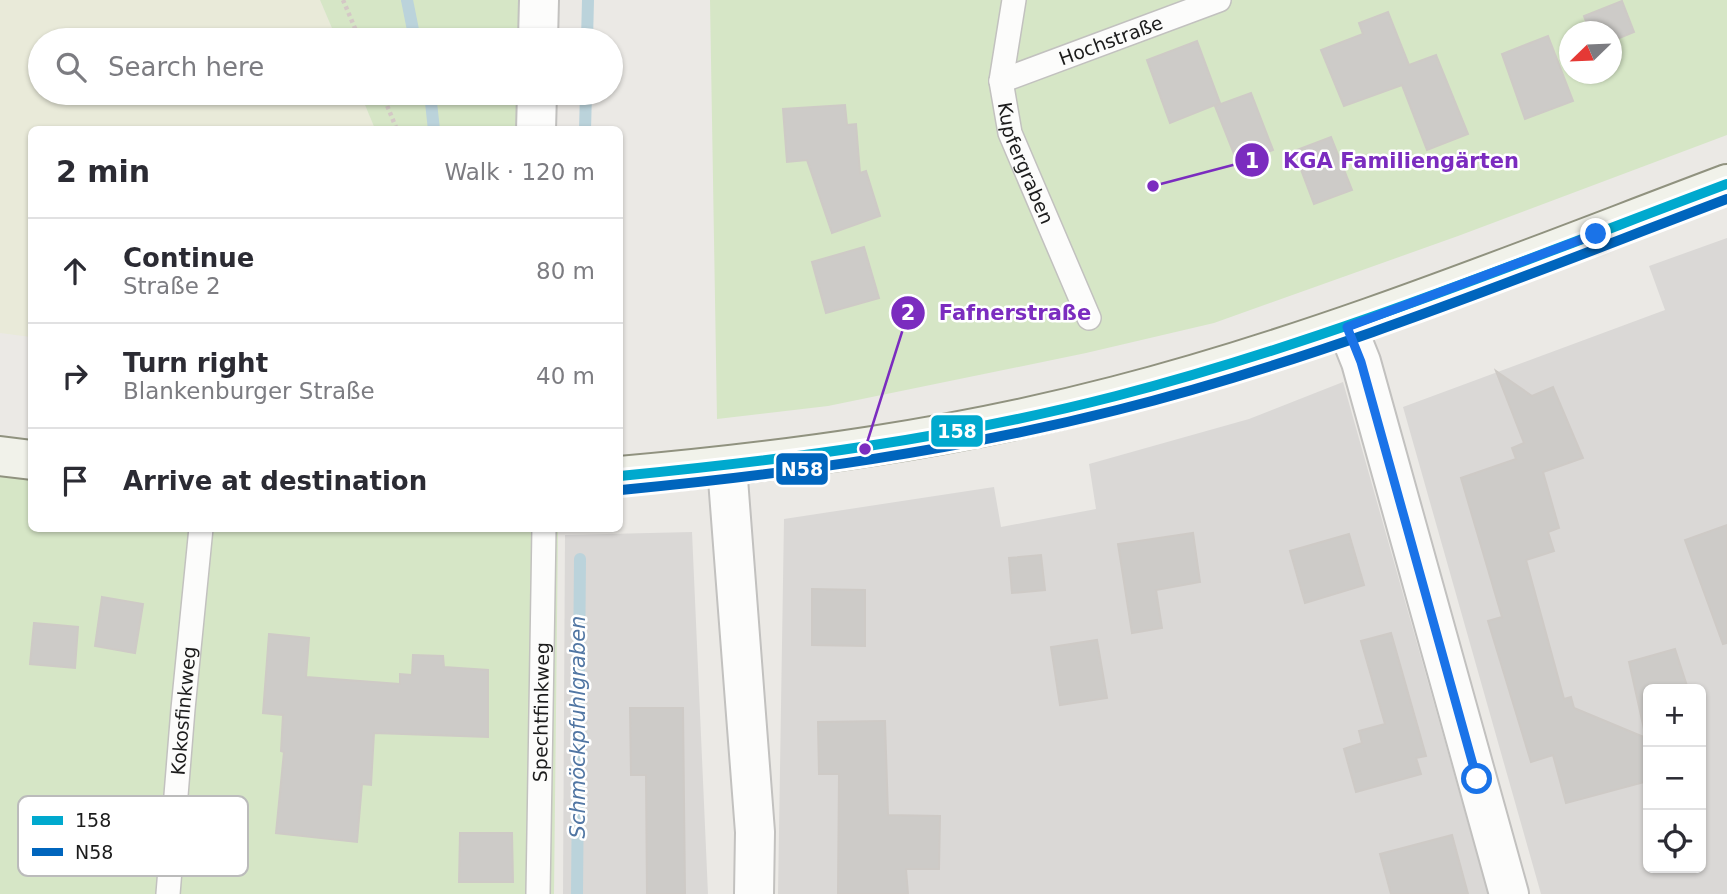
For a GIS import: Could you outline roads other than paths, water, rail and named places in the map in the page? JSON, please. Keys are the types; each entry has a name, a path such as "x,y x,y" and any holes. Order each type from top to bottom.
{"main road":[{"path":"623,476 865,449 1030,417 1116,396 1347,327 1727,184"},
{"path":"0,456 28,460"}],"street":[{"path":"538,28 539,0"},
{"path":"536,126 537,105"},
{"path":"1347,327 1361,362 1510,894"},
{"path":"727,466 755,832 754,894"}],"lane":[{"name":"Kupfergraben","path":"1014,0 1001,81 1010,133 1089,318"},
{"name":"Hochstraße","path":"1001,81 1219,0"},
{"name":"Kokosfinkweg","path":"176,796 201,532"},
{"name":"Spechtfinkweg","path":"538,894 544,532"},
{"name":"Kokosfinkweg","path":"168,894 169,876"}],"waterway":[{"path":"407,0 413,28"},
{"name":"Schmöckpfuhlgraben","path":"587,28 588,0"},
{"path":"431,105 434,126"},
{"name":"Schmöckpfuhlgraben","path":"585,126 586,105"},
{"name":"Schmöckpfuhlgraben","path":"577,894 580,559"}],"place":[{"name":"KGA Familiengärten","path":"1153,186"},
{"name":"Fafnerstraße","path":"865,449"}]}
